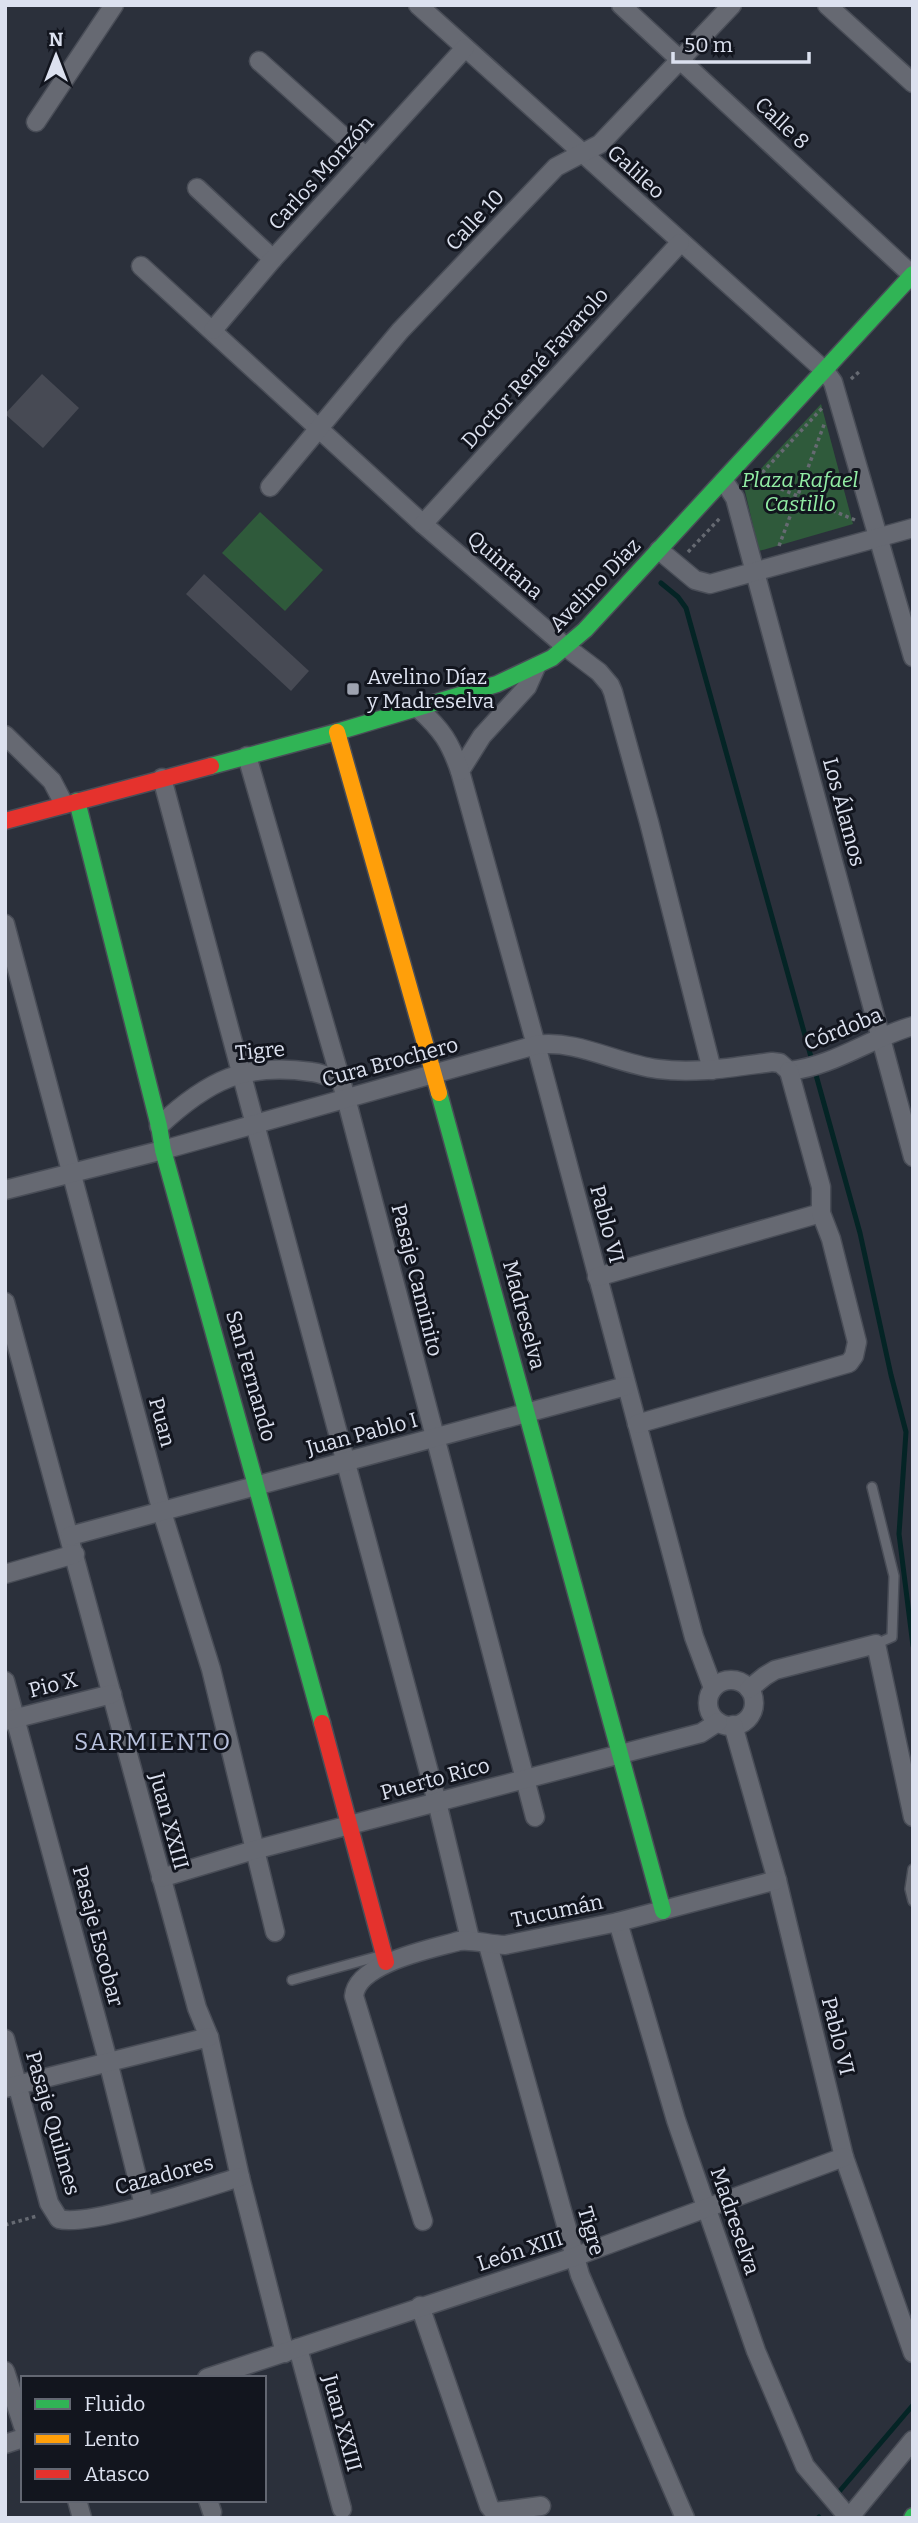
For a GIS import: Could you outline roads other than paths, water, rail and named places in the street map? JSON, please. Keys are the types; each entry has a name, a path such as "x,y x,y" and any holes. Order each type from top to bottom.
{"street":[{"path":"36,122 114,5"},
{"name":"Galileo","path":"418,5 825,371"},
{"name":"Calle 8","path":"621,5 913,275"},
{"name":"Calle 10","path":"270,487 400,331 555,167 600,144 732,5"},
{"path":"827,5 913,83"},
{"name":"Carlos Monzón","path":"213,331 274,259 465,48"},
{"path":"259,61 366,156"},
{"path":"197,188 274,259"},
{"name":"Doctor René Favarolo","path":"423,524 680,243"},
{"name":"Quintana","path":"141,266 423,524 610,684 649,822 712,1070"},
{"name":"Avelino Díaz","path":"5,821 419,709 497,684 536,667 566,647 585,630 913,275"},
{"path":"825,371 833,382 913,657"},
{"name":"Los Álamos","path":"729,475 736,501 764,569 913,1157"},
{"path":"659,550 695,580 710,583 764,569 876,533 913,528"},
{"path":"460,771 482,736 527,687 536,667"},
{"name":"Pablo VI","path":"419,709 451,744 460,771 694,1637 713,1688"},
{"name":"Madreselva","path":"337,732 435,1074 663,1911"},
{"name":"San Fernando","path":"5,735 70,802 159,1126 163,1150 351,1825 385,1958"},
{"name":"Pasaje Caminito","path":"247,756 346,1098 535,1817"},
{"path":"162,778 437,1802 470,1939 385,1958 376,1971 359,1981 355,1987 354,1996 424,2221"},
{"name":"Puan","path":"5,924 162,1512 211,1669 275,1932"},
{"name":"Córdoba","path":"805,1068 913,1026"},
{"name":"Cura Brochero","path":"5,1190 163,1150 536,1045 560,1043 658,1069 712,1070 772,1062 805,1068"},
{"path":"637,1424 849,1363 854,1356 857,1342 831,1239 821,1213 821,1187 805,1068"},
{"name":"Tigre","path":"159,1126 183,1104 222,1078 276,1070 314,1072 339,1078"},
{"path":"597,1277 821,1213"},
{"name":"Juan XXIII","path":"5,1302 197,2008 209,2037 240,2177 342,2509"},
{"name":"Juan Pablo I","path":"69,1536 626,1387"},
{"path":"5,1574 75,1554"},
{"path":"749,1689 775,1670 876,1644 913,1817"},
{"name":"Pasaje Escobar","path":"5,1681 11,1720 108,2061 144,2205"},
{"path":"725,1681 744,1684 749,1689 753,1696 752,1712 741,1723 726,1724 709,1710 708,1702 713,1688 725,1681"},
{"name":"Pio X","path":"11,1720 112,1694"},
{"name":"Pablo VI","path":"726,1724 777,1880 844,2157 913,2353"},
{"name":"Puerto Rico","path":"161,1878 254,1850 701,1734 726,1724"},
{"name":"Tucumán","path":"470,1939 488,1945 505,1945 618,1922 777,1880"},
{"name":"Madreselva","path":"618,1922 676,2120 756,2351 805,2466 849,2518"},
{"name":"Tigre","path":"488,1945 574,2258 685,2518"},
{"path":"11,2086 209,2037"},
{"name":"Pasaje Quilmes","path":"5,2039 11,2086 49,2203 59,2219"},
{"name":"León XIII","path":"212,2376 420,2306 574,2258 844,2157"},
{"name":"Cazadores","path":"59,2219 77,2221 240,2177"},
{"path":"420,2306 489,2506 494,2512 541,2506"},
{"path":"5,2371 21,2420"},
{"path":"849,2518 913,2440"}],"lane":[{"path":"872,1488 894,1576 892,1637 876,1644"},
{"path":"913,1869 910,1889 913,1901"},
{"path":"292,1980 385,1958"}],"waterway":[{"path":"661,583 678,597 686,608 860,1233 906,1432 899,1534 913,1646"},
{"path":"838,2493 913,2405"}],"place":[{"name":"Avelino Díaz y Madreselva","path":"353,689"}],"district":[{"name":"SARMIENTO","path":"153,1742"}],"park label":[{"name":"Plaza Rafael Castillo","path":"800,492"}]}
